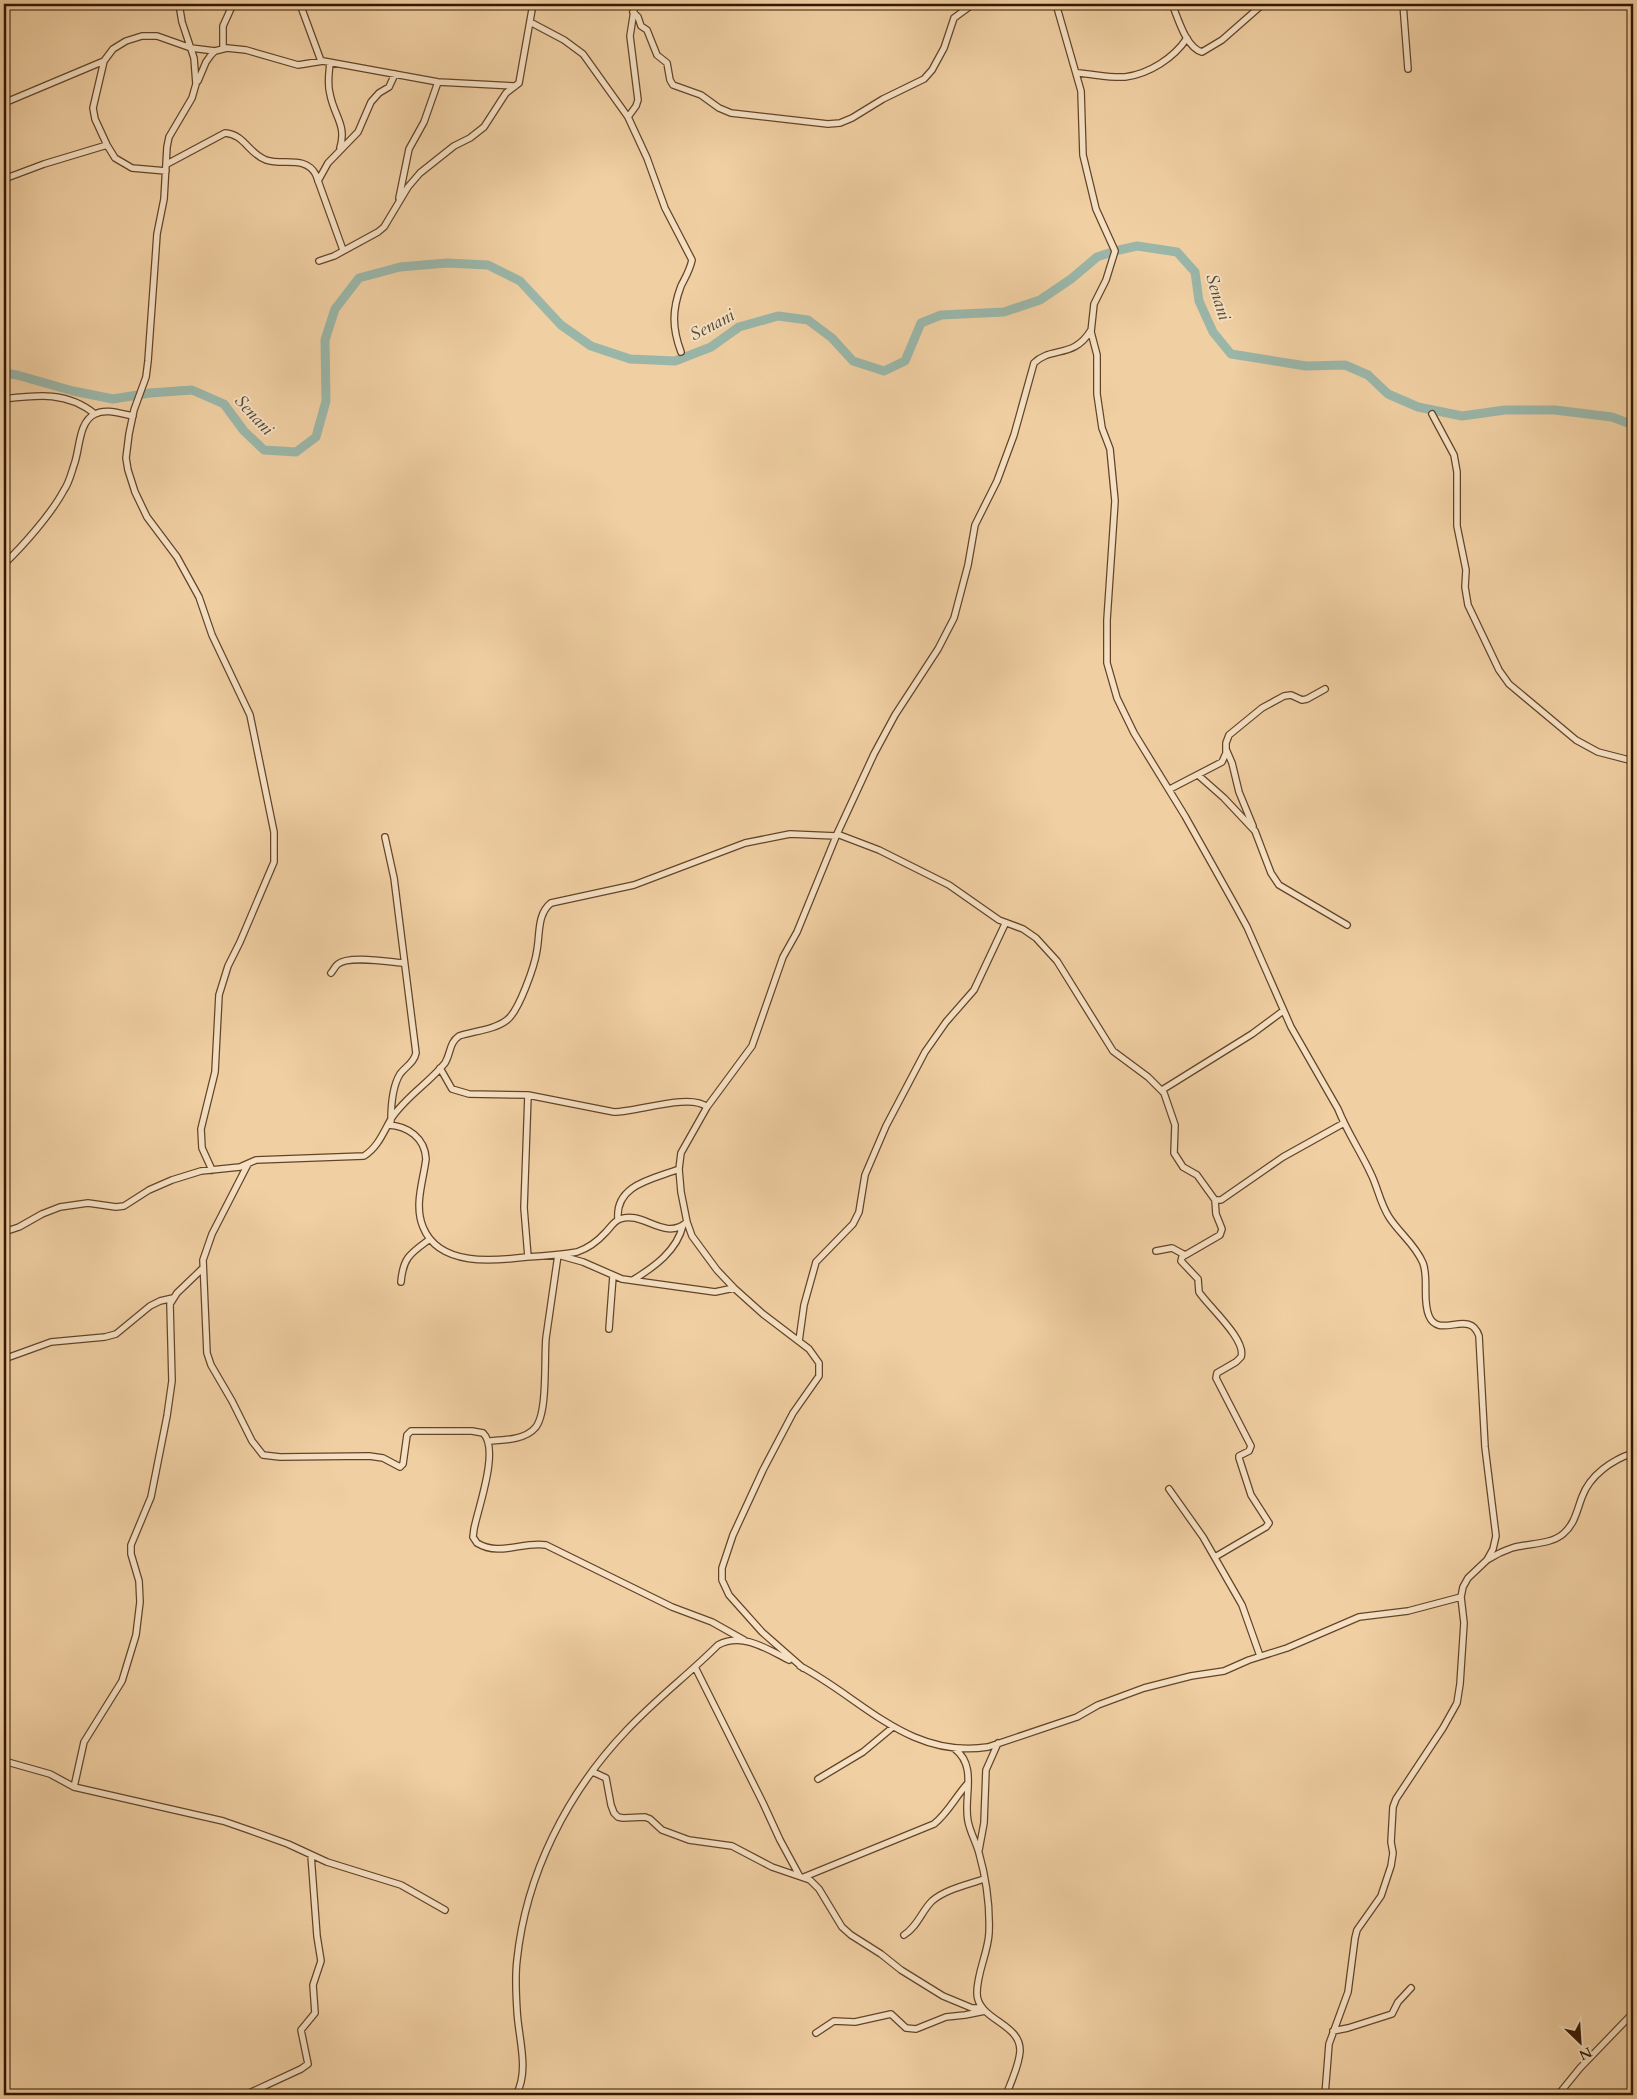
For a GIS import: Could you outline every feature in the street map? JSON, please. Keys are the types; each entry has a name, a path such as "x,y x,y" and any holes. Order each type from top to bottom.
{"street":[{"path":"178,4 196,68 196,84"},
{"path":"223,49 223,26 233,4"},
{"path":"300,4 321,61"},
{"path":"319,261 378,232 384,227 398,202 420,173 454,146 470,138 484,127 506,93 519,83 533,4"},
{"path":"628,117 638,100 630,36 635,4"},
{"path":"633,12 638,17 641,26 646,30 657,55 668,63 670,80 673,84 701,95 718,108 731,113 828,124 840,123 852,118 883,99 924,79 932,70 944,48 954,18 974,4"},
{"path":"1056,4 1082,91 1083,155 1096,208 1115,251 1106,280 1094,304 1092,330 1097,355 1097,394 1102,428 1110,449 1114,501 1107,620 1107,663 1117,698 1134,733 1170,789 1247,927 1283,1011 1306,1055 1330,1093 1372,1176 1389,1218 1407,1237 1423,1264 1428,1314 1438,1326 1471,1324 1477,1328 1481,1361 1485,1447 1496,1536 1493,1549 1487,1560"},
{"path":"1172,4 1187,38 1198,51 1206,51 1233,32 1263,4"},
{"path":"1403,4 1408,69"},
{"path":"530,22 564,40 583,54 628,117 647,158 665,208 692,260 682,286 673,319 675,335 682,352"},
{"path":"166,171 132,168 115,158 96,119 94,108 104,61 113,49 126,41 142,36 156,36 191,48 215,51 223,49 246,50 298,65 321,61 438,82 515,86"},
{"path":"1078,73 1123,77 1134,75 1166,60 1187,38"},
{"path":"212,1170 202,1148 201,1129 215,1072 219,994 228,966 274,862 274,832 250,715 212,635 199,597 177,558 147,517 135,492 126,458 132,416 146,377 157,234 164,199 169,137 192,98 206,62 215,51"},
{"path":"4,103 104,61"},
{"path":"330,62 328,83 330,95 335,113 343,129 339,150"},
{"path":"318,181 328,163 358,132 370,102 389,87 395,74"},
{"path":"398,202 409,149 424,122 438,82"},
{"path":"167,164 215,137 225,133 232,133 239,136 258,157 268,161 296,162 311,167 343,250"},
{"path":"4,179 30,168 107,145"},
{"path":"803,1668 762,1632 729,1594 722,1580 722,1568 733,1535 763,1470 793,1413 819,1376 819,1363 815,1355 763,1314 734,1288 702,1251 692,1236 685,1224 679,1169 681,1153 707,1107 752,1046 783,957 797,932 836,835 874,754 895,715 938,649 954,618 968,566 974,525 1000,472 1014,435 1034,363 1040,359 1078,346 1092,330"},
{"path":"4,399 34,395 59,396 85,406 95,414"},
{"path":"4,564 21,546 65,488 78,455 86,422 95,414 110,411 132,416"},
{"path":"1432,414 1454,456 1457,472 1457,526 1466,570 1465,588 1468,605 1499,670 1509,684 1576,740 1598,752 1633,761"},
{"path":"1170,789 1222,762 1230,734 1262,708 1284,696 1291,695 1307,700 1325,689"},
{"path":"1226,749 1232,763 1239,792 1271,873 1279,885 1347,925"},
{"path":"1198,775 1224,798 1255,831"},
{"path":"4,1232 19,1227 42,1214 60,1207 88,1203 116,1207 124,1206 159,1186 190,1174 228,1169 256,1160 266,1158 364,1156 372,1150 403,1104 440,1068 450,1054 452,1043 459,1036 498,1025 513,1015 537,951 542,916 546,907 552,903 634,885 745,843 790,834 836,835 879,850 949,885 1005,924 1023,929 1045,947 1068,977 1113,1051 1162,1090 1175,1125 1174,1153 1183,1167 1197,1175 1215,1200 1216,1214 1222,1229 1220,1235 1182,1257 1181,1261 1198,1279 1199,1292 1225,1323 1241,1349 1241,1357 1217,1373 1216,1378 1251,1446 1239,1458 1252,1495 1269,1523 1266,1527 1215,1557"},
{"path":"385,837 394,878 416,1053 414,1060 401,1074 394,1089 390,1123"},
{"path":"799,1341 804,1305 816,1262 853,1224 859,1212 866,1174 886,1126 925,1052 946,1022 974,990 1005,924"},
{"path":"330,973 338,964 344,961 404,963"},
{"path":"1162,1090 1252,1034 1283,1011"},
{"path":"440,1068 452,1089 469,1094 506,1093 528,1095 614,1112 627,1112 695,1102 707,1107"},
{"path":"528,1095 524,1208 528,1257"},
{"path":"390,1123 410,1130 419,1139 426,1152 419,1202 424,1228 430,1240 448,1252 469,1259 494,1261 558,1255 587,1249 596,1243 618,1219 627,1217 667,1230 685,1224"},
{"path":"1215,1200 1221,1200 1283,1157 1344,1123"},
{"path":"248,1164 212,1234 205,1252 202,1269 207,1353 211,1365 232,1400 252,1441 263,1455 280,1457 369,1456 383,1458 400,1467 403,1464 407,1435 410,1431 472,1431 483,1433 488,1442 488,1472 474,1530 474,1538 477,1543 497,1550 539,1544 546,1545 672,1607 712,1622 744,1640 756,1643 834,1686 893,1727 918,1740 955,1750 974,1749 998,1743 1077,1717 1098,1706 1144,1688 1191,1676 1224,1672 1260,1656 1287,1648 1359,1617 1408,1611 1461,1597"},
{"path":"618,1219 618,1208 630,1189 642,1181 679,1169"},
{"path":"633,1280 649,1271 664,1257 679,1238 685,1224"},
{"path":"401,1282 404,1263 415,1251 430,1240"},
{"path":"1156,1251 1172,1248 1185,1256"},
{"path":"558,1255 583,1262 613,1276 633,1280 714,1292 734,1288"},
{"path":"488,1442 512,1439 524,1435 532,1431 540,1419 543,1402 546,1339 558,1255"},
{"path":"4,1359 51,1342 105,1337 121,1332 150,1306 173,1298 202,1269"},
{"path":"609,1329 613,1276"},
{"path":"74,1787 84,1742 122,1681 136,1635 140,1602 139,1581 131,1554 131,1545 150,1497 168,1416 172,1380 170,1314 173,1298"},
{"path":"1325,2095 1328,2055 1333,2030 1348,1992 1357,1930 1381,1896 1391,1866 1393,1853 1391,1842 1393,1807 1404,1786 1443,1728 1457,1703 1464,1623 1461,1597 1468,1578 1487,1560 1512,1548 1556,1538 1564,1533 1574,1520 1582,1496 1595,1475 1633,1453"},
{"path":"1169,1489 1199,1531 1242,1605 1260,1656"},
{"path":"516,2095 521,2086 523,2070 516,2009 516,1962 532,1887 548,1844 568,1809 593,1772 626,1732 723,1642 744,1640"},
{"path":"696,1667 780,1840 802,1876"},
{"path":"818,1779 863,1752 893,1727"},
{"path":"979,1851 984,1823 986,1770 998,1743"},
{"path":"955,1750 964,1760 969,1776 968,1820 979,1851 989,1928 977,1998 984,2009 1006,2027 1019,2042 1020,2052 1006,2095"},
{"path":"4,1760 50,1774 74,1787 223,1822 282,1842 311,1855 401,1885 445,1910"},
{"path":"593,1772 606,1778 611,1806 618,1817 645,1817 667,1832 697,1842 732,1846 772,1867 802,1876 819,1889 842,1927 851,1935 881,1954 900,1970 943,1996 962,2004 984,2009"},
{"path":"802,1876 934,1824 940,1820 968,1783"},
{"path":"245,2095 308,2064 301,2030 315,2013 313,1985 321,1961 316,1936 311,1855"},
{"path":"904,1934 916,1925 937,1898 951,1890 984,1879"},
{"path":"1333,2030 1348,2028 1392,2014 1398,2002 1411,1988"},
{"path":"816,2034 837,2021 855,2022 891,2014 906,2028 916,2029 946,2017 965,2015 984,2009"},
{"path":"1558,2095 1580,2068 1633,2013"}],"waterway":[{"name":"Senani","path":"4,373 113,399 150,393 192,390 224,404 244,431 264,450 296,452 316,437 326,401 325,340 335,309 359,278 400,267 447,263 488,265 520,281 561,325 591,346 630,359 675,361 711,347 739,327 778,316 808,320 832,338 853,361 884,371 905,361 921,323 941,315 1004,312 1040,300 1071,279 1097,257 1137,246 1177,252 1195,272 1199,301 1213,332 1231,354 1306,366 1345,365 1368,375 1388,394 1418,407 1462,416 1505,410 1555,410 1612,417 1633,425"}]}
